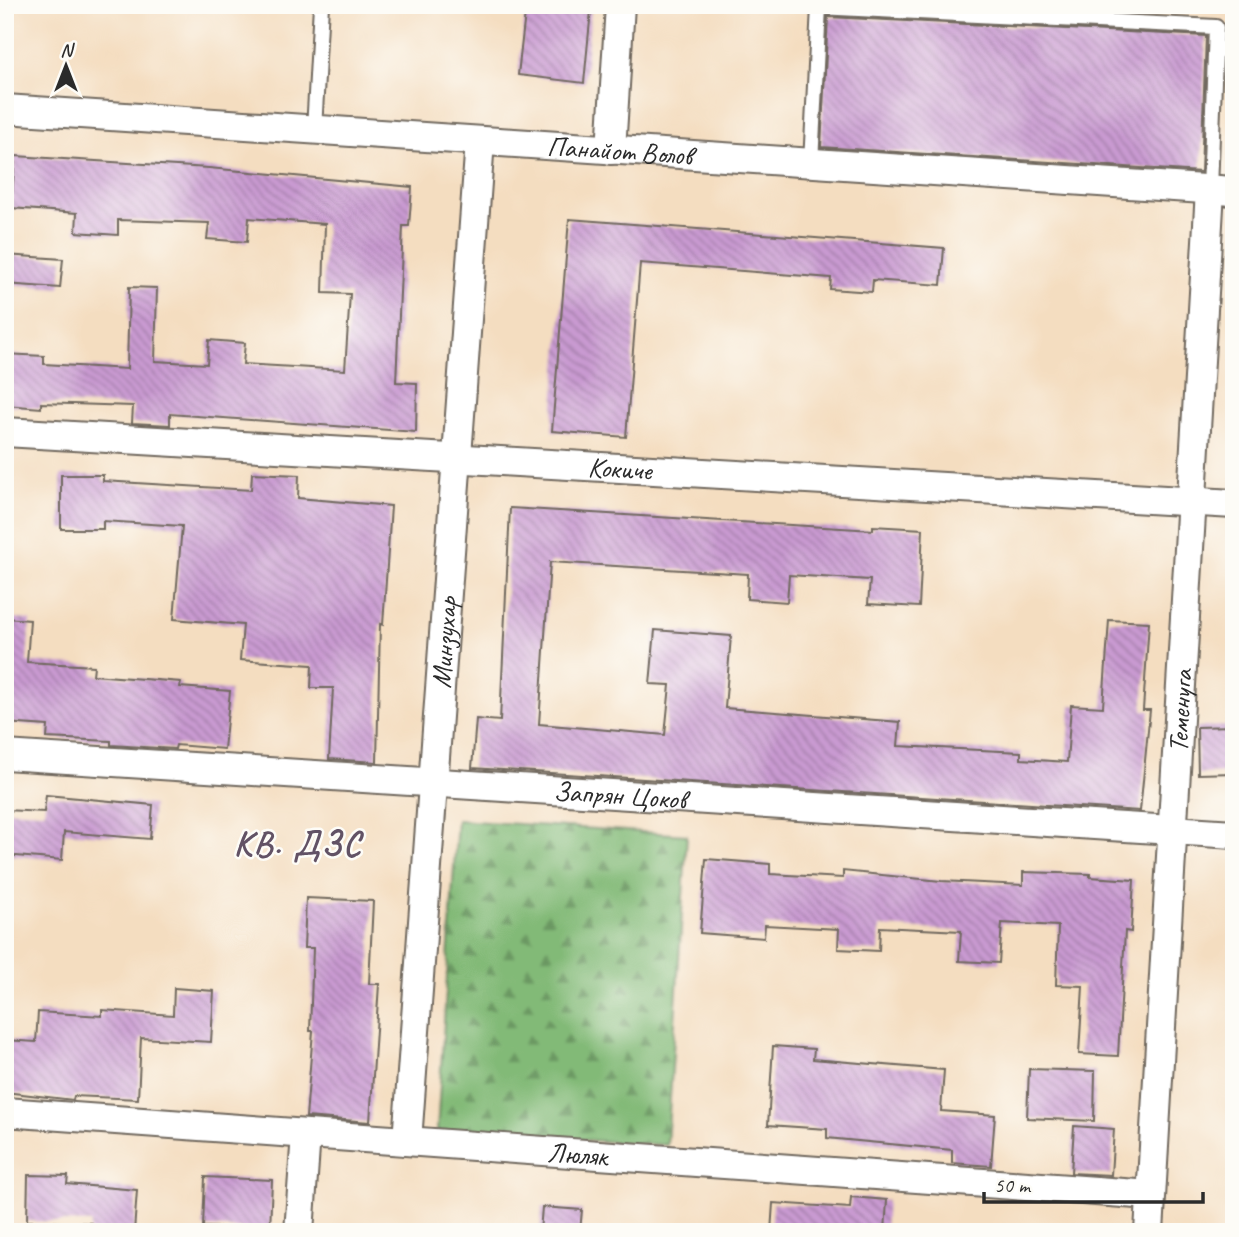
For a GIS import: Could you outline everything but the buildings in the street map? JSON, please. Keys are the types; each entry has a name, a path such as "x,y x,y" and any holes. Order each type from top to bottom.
{"street":[{"path":"611,150 620,5"},
{"name":"Панайот Волов","path":"5,109 1222,191"},
{"name":"Минзухар","path":"407,1141 480,141"},
{"name":"Теменуга","path":"1149,1232 1192,501 1222,191"},
{"name":"Кокиче","path":"5,432 1234,504"},
{"name":"Запрян Цоков","path":"5,755 1234,834"},
{"name":"Люляк","path":"5,1112 1151,1195"},
{"path":"299,1232 306,1134"}],"lane":[{"path":"314,130 321,5"},
{"path":"811,163 819,7 1076,12 1216,27 1222,191"}],"green space":[{"path":"457,820 687,835 667,1145 437,1131"}],"district":[{"name":"КВ. ДЗС","path":"298,843"}]}
